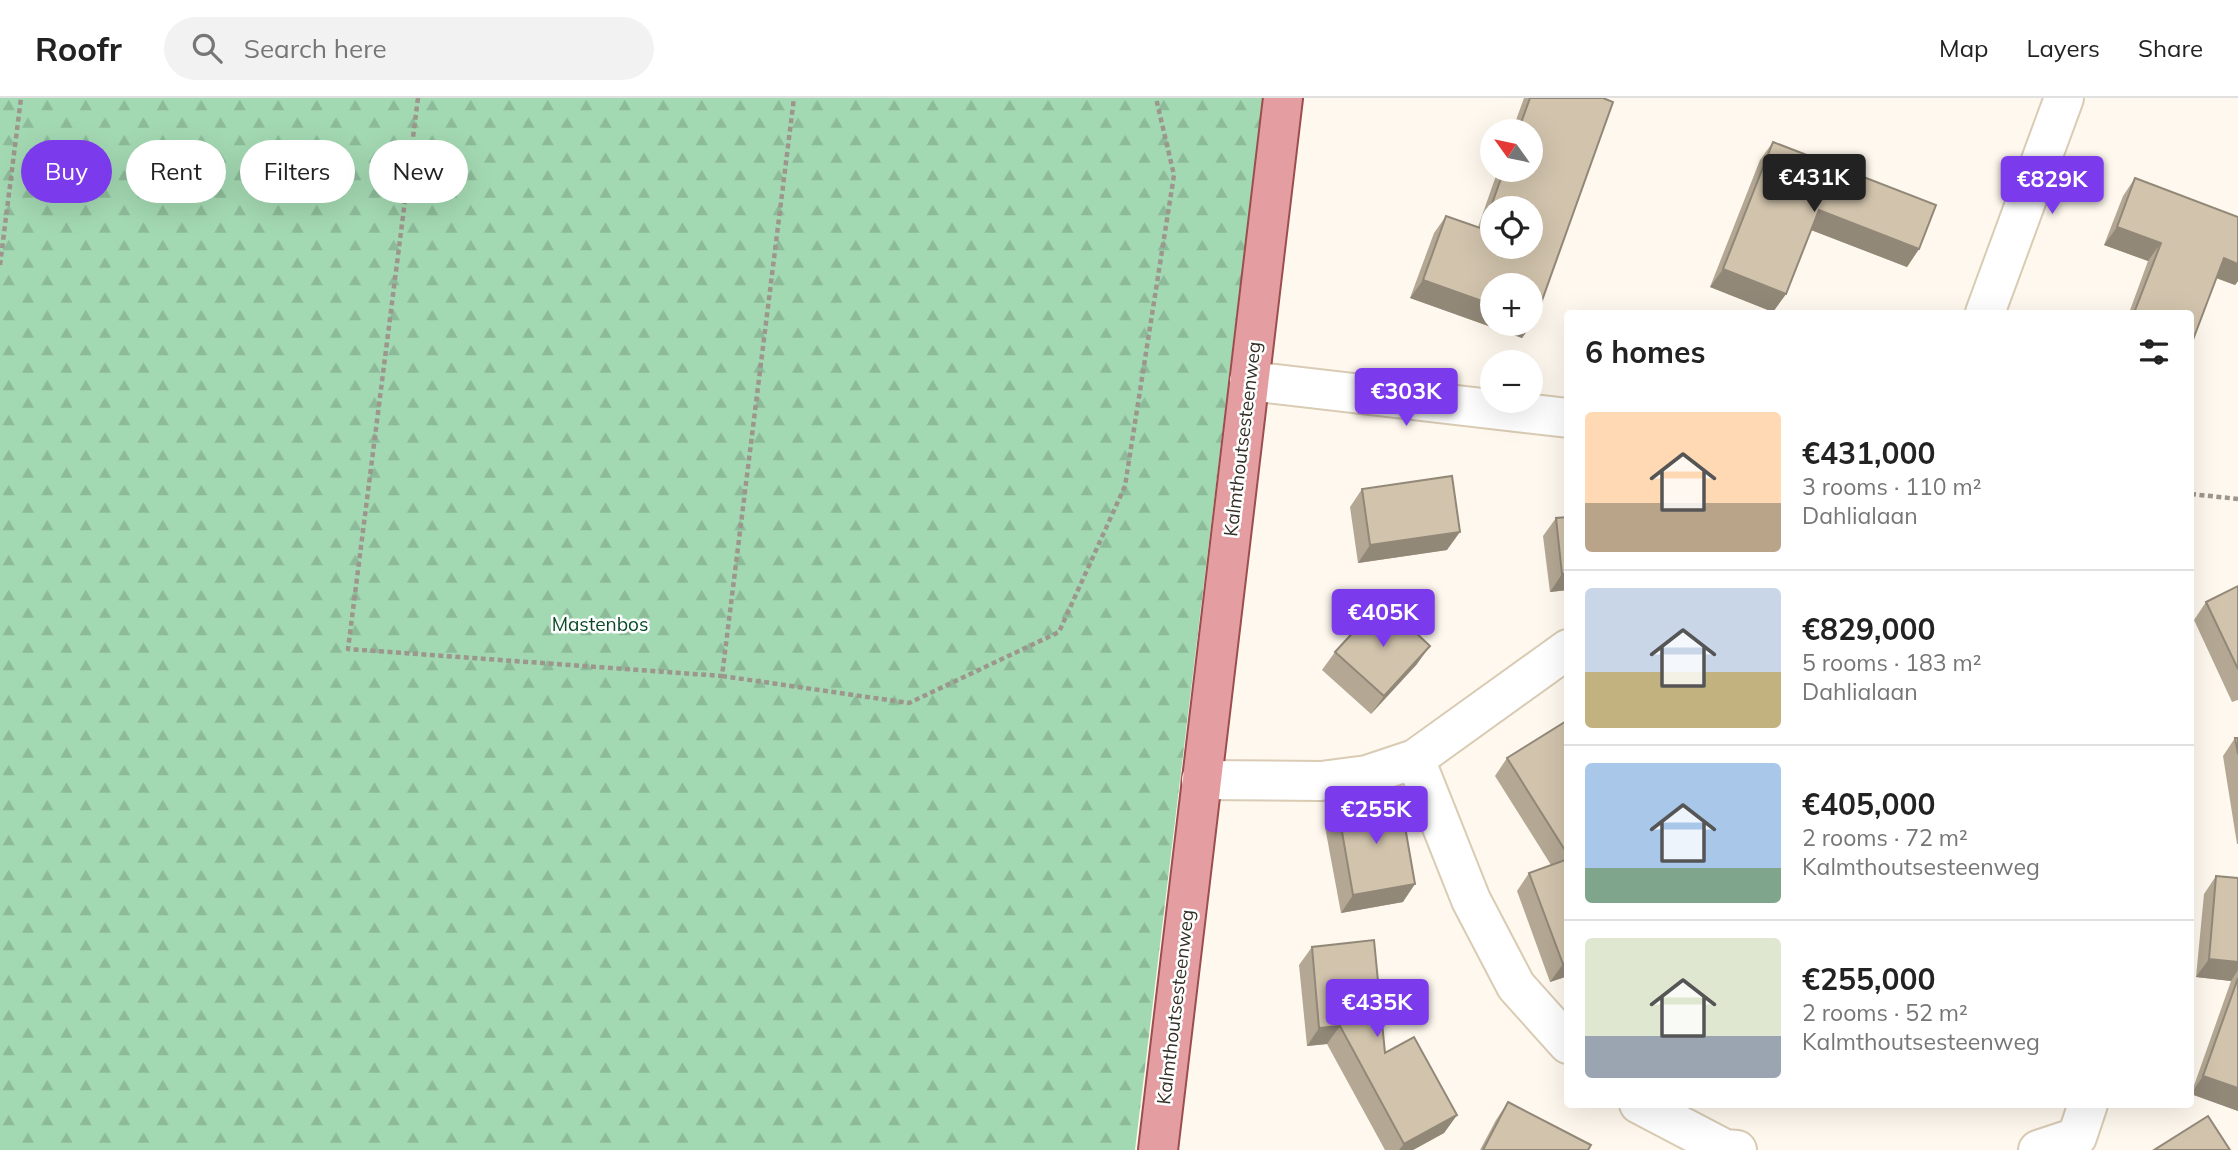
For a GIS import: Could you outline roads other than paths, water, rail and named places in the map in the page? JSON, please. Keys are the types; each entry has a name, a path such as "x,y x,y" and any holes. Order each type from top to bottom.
{"main road":[{"name":"Kalmthoutsesteenweg","path":"1158,1150 1283,98"}],"street":[{"path":"1986,310 2064,98"},
{"path":"1249,381 1564,418"},
{"path":"1201,780 1321,781 1367,775 1415,759 1564,652"},
{"path":"1415,759 1471,901 1516,986 1564,1040"},
{"path":"1647,1108 1725,1149 1737,1150"},
{"path":"2038,1150 2077,1137 2087,1108"}],"park label":[{"name":"Mastenbos","path":"600,624"}]}
